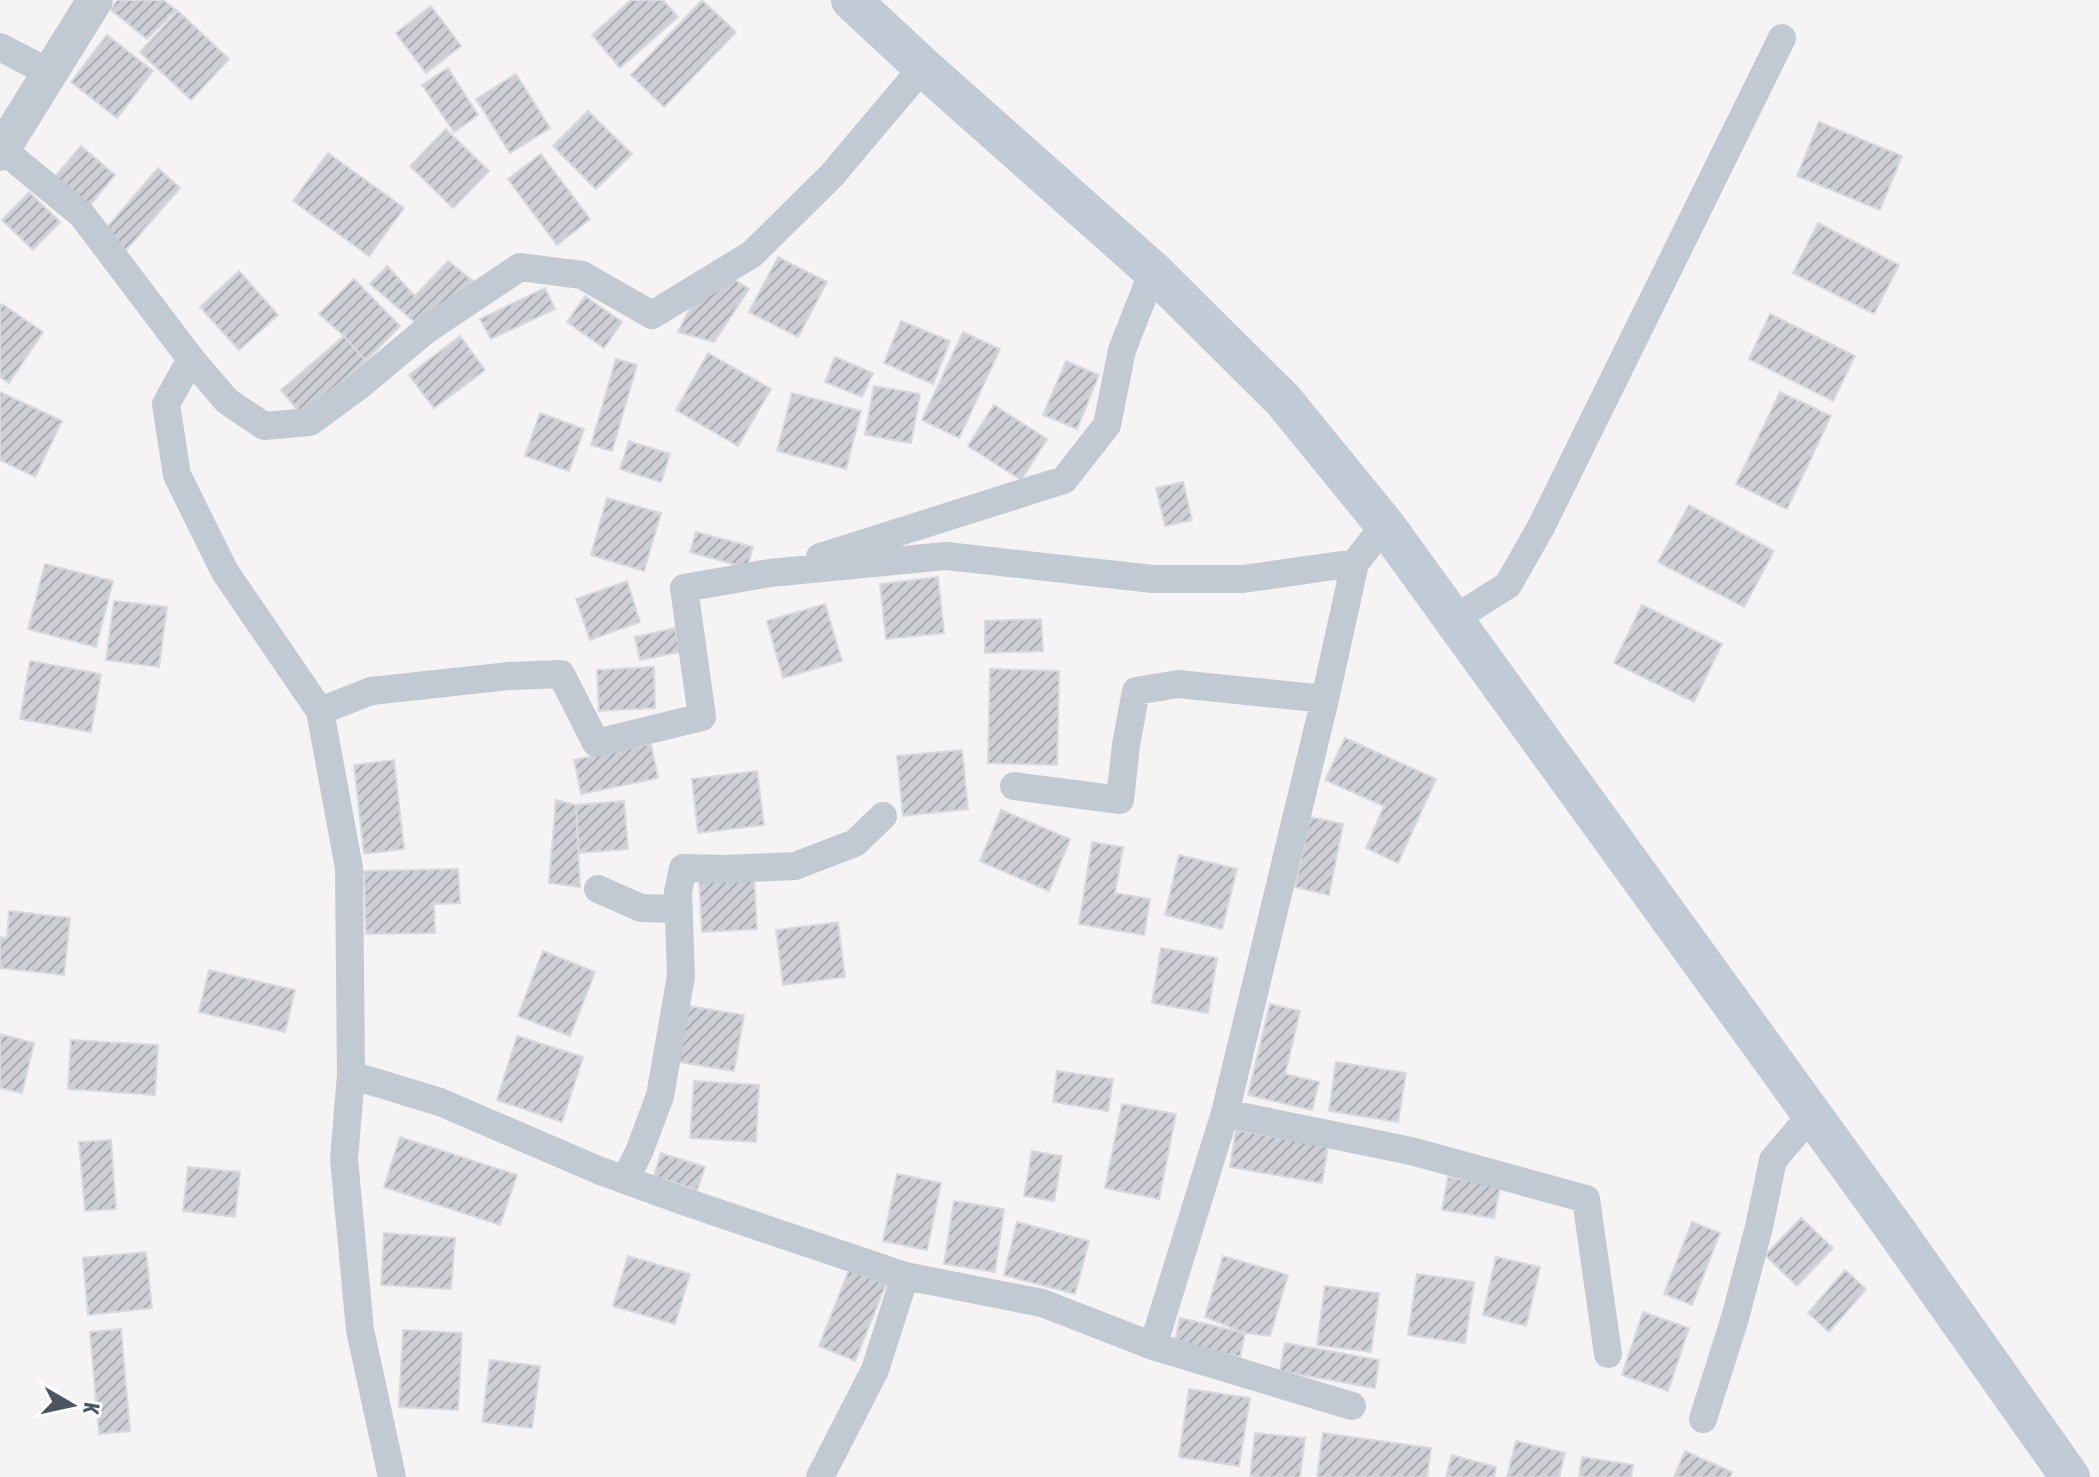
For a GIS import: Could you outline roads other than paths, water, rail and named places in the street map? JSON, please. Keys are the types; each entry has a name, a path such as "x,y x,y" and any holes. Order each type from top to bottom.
{"main road":[{"path":"851,0 1153,271 1283,400 1385,525 1454,619 2070,1477"}],"street":[{"path":"95,0 1,151 82,215 191,359 227,401 264,426 310,422 426,330 520,267 582,275 652,315 752,254 832,175 923,67"},
{"path":"1454,619 1508,585 1541,527 1782,38"},
{"path":"0,47 48,72"},
{"path":"770,573 1064,480 1107,425 1122,350 1153,271"},
{"path":"191,359 166,404 177,475 225,572 320,711 349,868 351,1075 344,1159 360,1330 392,1477"},
{"path":"1153,1346 1225,1113 1355,563 1385,525"},
{"path":"320,711 371,691 510,676 561,674 596,743 702,717 684,588 770,573 946,556 1153,579 1243,579 1355,563"},
{"path":"1014,786 1120,800 1136,691 1178,684 1325,699"},
{"path":"625,1180 660,1096 681,976 678,892 683,868 795,866 855,843 883,816"},
{"path":"598,889 641,908 679,909"},
{"path":"351,1075 440,1102 625,1180 905,1276 1042,1303 1153,1346 1352,1406"},
{"path":"1225,1113 1411,1151 1586,1199 1608,1354"},
{"path":"1703,1419 1735,1318 1773,1160 1812,1114"},
{"path":"820,1477 875,1370 905,1276"}]}
